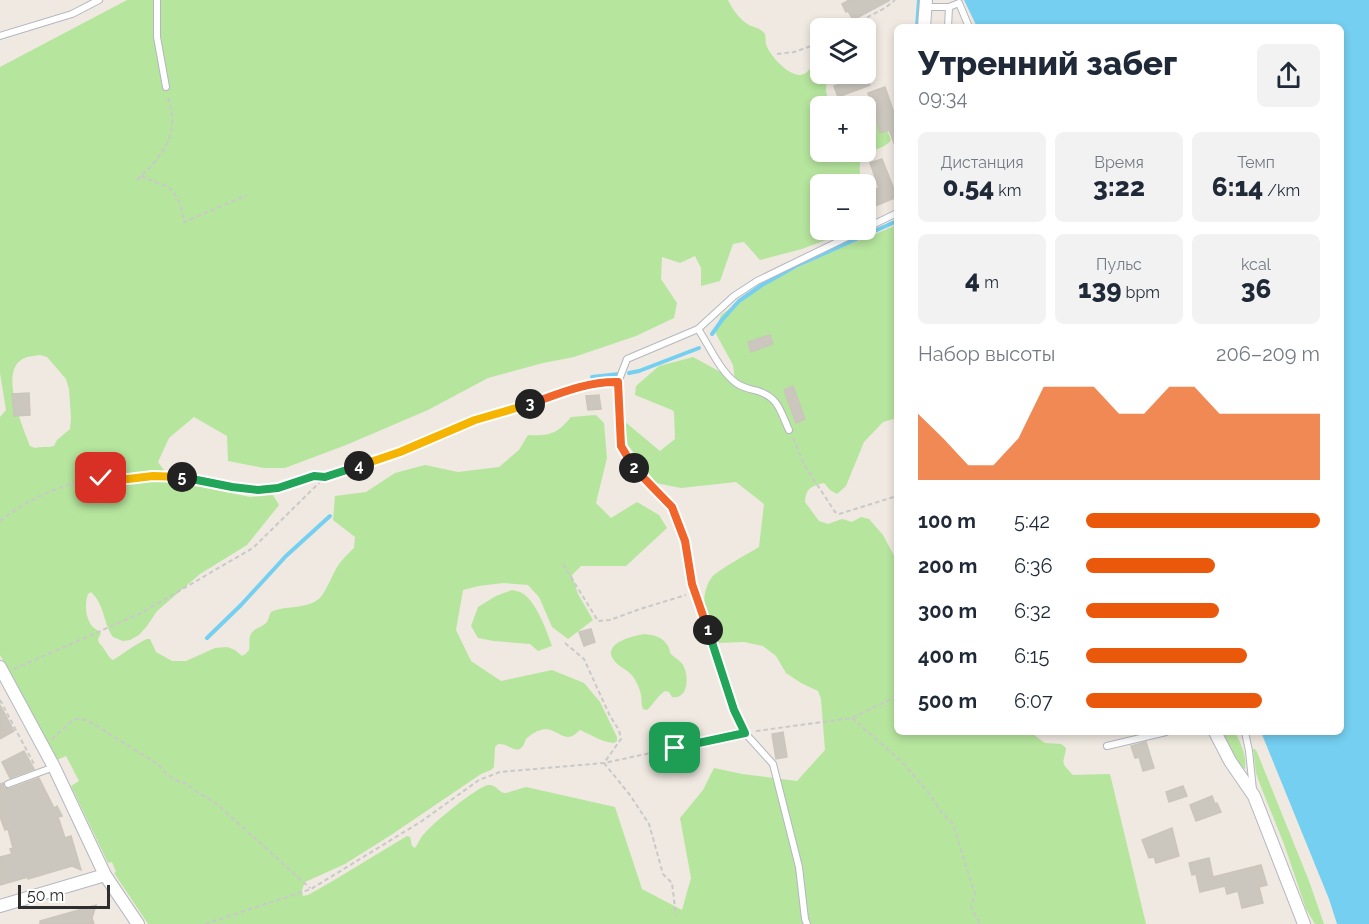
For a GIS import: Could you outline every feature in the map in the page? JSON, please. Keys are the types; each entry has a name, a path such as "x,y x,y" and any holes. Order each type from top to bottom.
{"street":[{"path":"924,24 926,3"},
{"path":"3,679 54,767 105,875 138,924"},
{"path":"1217,735 1230,761 1254,796 1304,924"},
{"path":"0,906 105,875"}],"lane":[{"path":"0,36 72,14 99,0"},
{"path":"157,0 157,37 166,87"},
{"path":"926,3 949,8 958,2 968,24"},
{"path":"948,24 949,8"},
{"path":"876,223 894,214"},
{"path":"807,924 799,867 773,764 745,733 734,710 694,592 685,541 672,507 634,468 621,446 618,382 627,359 699,329 734,296 757,281 841,240"},
{"path":"699,329 725,372 737,384 776,401 789,430"},
{"path":"1107,746 1153,735"},
{"path":"1246,735 1254,796"},
{"path":"8,784 54,767"}],"path":[{"path":"863,18 885,8 895,0"},
{"path":"777,54 794,52 810,46"},
{"path":"137,180 155,164 169,142 172,117 166,87"},
{"path":"141,176 171,189 180,203 184,222 247,195"},
{"path":"0,521 42,495 75,483 101,478 177,476 232,487 258,490 278,488 314,476 325,477 400,452 483,417 601,382 618,382"},
{"path":"789,430 805,466 835,512 839,514 894,497"},
{"path":"3,679 141,614 254,548 325,477"},
{"path":"563,564 598,621 610,620 694,592"},
{"path":"565,643 584,659 621,735 621,739 604,763"},
{"path":"205,924 311,889 422,821 479,780 500,772 604,763 745,733 852,718 894,697"},
{"path":"0,700 34,764"},
{"path":"852,718 902,762 953,824 975,894 970,907 980,924"},
{"path":"43,747 74,719 87,720 159,765 175,780 185,783 218,804 311,889"},
{"path":"604,763 630,795 649,824 663,874 672,882 676,916"}],"green space":[{"path":"127,0 728,0 742,20 764,32 766,44 777,62 800,75 810,68 810,84 827,84 827,96 810,96 810,162 861,162 860,174 810,174 810,240 826,240 760,260 744,242 733,244 720,281 701,286 701,268 695,256 680,263 662,257 661,279 677,303 674,318 636,336 574,357 488,378 428,410 285,468 264,468 228,461 227,436 194,417 169,438 158,462 174,484 250,497 273,495 279,505 247,545 200,574 157,611 139,635 123,641 113,637 99,603 91,592 86,601 88,620 101,633 99,643 113,660 147,639 150,639 156,652 172,661 186,661 215,648 227,647 242,656 249,649 251,634 267,622 271,612 309,604 320,598 338,566 354,548 355,537 333,520 335,496 366,492 395,473 425,465 458,472 499,467 519,450 528,435 552,433 571,417 596,415 604,423 607,458 596,503 611,518 637,502 659,515 667,528 626,566 581,566 572,575 578,594 593,620 568,639 552,627 539,597 528,585 503,583 463,590 456,630 471,661 501,681 552,670 584,683 600,702 617,741 614,743 605,741 580,730 573,736 567,737 553,731 542,730 526,739 517,750 498,744 495,747 494,767 491,770 481,774 345,864 305,882 302,890 303,896 331,882 407,836 410,837 412,846 415,848 423,835 446,814 482,787 490,785 504,793 526,787 615,807 642,889 682,910 691,878 680,818 703,790 714,768 797,781 825,750 821,699 818,691 786,673 776,656 763,646 744,642 717,643 711,634 706,618 704,597 712,577 759,547 764,504 736,482 681,488 656,483 628,445 624,421 660,451 675,439 674,412 635,395 636,386 659,366 693,357 735,380 733,365 715,332 721,315 765,283 860,240 876,240 876,234 894,226 894,419 883,422 864,442 846,486 837,494 824,483 816,485 808,491 805,502 819,521 828,524 842,519 852,522 861,517 869,519 883,535 894,555 894,735 1034,735 1045,743 1061,744 1066,748 1063,762 1073,775 1110,774 1146,924 148,924 114,873 116,872 112,862 108,863 71,786 79,781 66,756 57,760 0,655 0,417 6,410 0,373 0,67","holes":["30,356 47,357 66,379 69,389 70,429 57,440 54,446 35,448 30,446 15,401 13,389 15,367 21,360"]},
{"path":"876,115 883,120 891,140 876,150"},
{"path":"512,590 522,593 532,603 552,646 538,651 530,644 478,638 471,626 478,607"},
{"path":"644,634 664,640 671,654 683,665 687,680 682,695 672,697 669,692 665,691 647,710 643,709 640,691 634,678 615,662 611,653 621,641"},
{"path":"1219,735 1236,735 1244,755 1245,769 1240,767"},
{"path":"1253,749 1257,752 1324,924 1315,924 1306,909 1256,773"}],"water":[{"path":"964,0 1369,0 1369,924 1337,924 1262,735 1344,735 1344,24 976,24"}],"building":[{"path":"849,0 890,0 857,18 852,18 842,4"},
{"path":"840,84 870,85 841,96 838,96 834,86"},
{"path":"885,87 894,113 894,143 889,130 880,133 876,120 876,96 869,96 868,93"},
{"path":"882,159 894,189 894,198 876,206 876,189 879,188 876,174 870,163"},
{"path":"770,335 773,344 751,352 748,342"},
{"path":"793,386 805,419 796,423 784,390"},
{"path":"29,393 30,415 14,416 12,394"},
{"path":"599,395 601,409 588,410 586,396"},
{"path":"591,629 595,642 584,646 579,632"},
{"path":"0,705 14,731 0,739"},
{"path":"783,732 787,757 776,759 772,734"},
{"path":"1146,742 1154,768 1143,771 1139,757 1135,758 1131,746"},
{"path":"24,751 34,769 10,778 2,762"},
{"path":"39,778 54,808 57,806 62,816 58,817 65,838 71,836 81,870 72,866 0,885 0,857 12,854 10,849 13,848 8,829 5,830 0,817 0,784 3,783 4,788 9,789"},
{"path":"1183,786 1187,796 1169,802 1166,792"},
{"path":"1212,796 1221,812 1196,821 1190,805"},
{"path":"1172,828 1179,856 1156,863 1154,857 1149,858 1142,840"},
{"path":"1209,858 1213,877 1261,865 1267,885 1259,887 1263,903 1242,908 1238,891 1227,894 1225,886 1200,892 1196,874 1192,875 1189,863"},
{"path":"96,905 92,918 94,924 40,924 40,921"}],"waterway":[{"path":"917,24 919,0"},
{"path":"712,334 739,301 762,285 796,266 894,222"},
{"path":"629,373 699,348"},
{"path":"592,377 619,374"},
{"path":"207,638 286,556 330,516"}],"route":[{"path":"101,478 177,476 232,487 258,490 278,488 314,476 325,477 400,452 475,420 509,409 601,382 618,382 621,446 634,468 672,507 685,541 692,584 734,710 745,733 675,748"}]}
